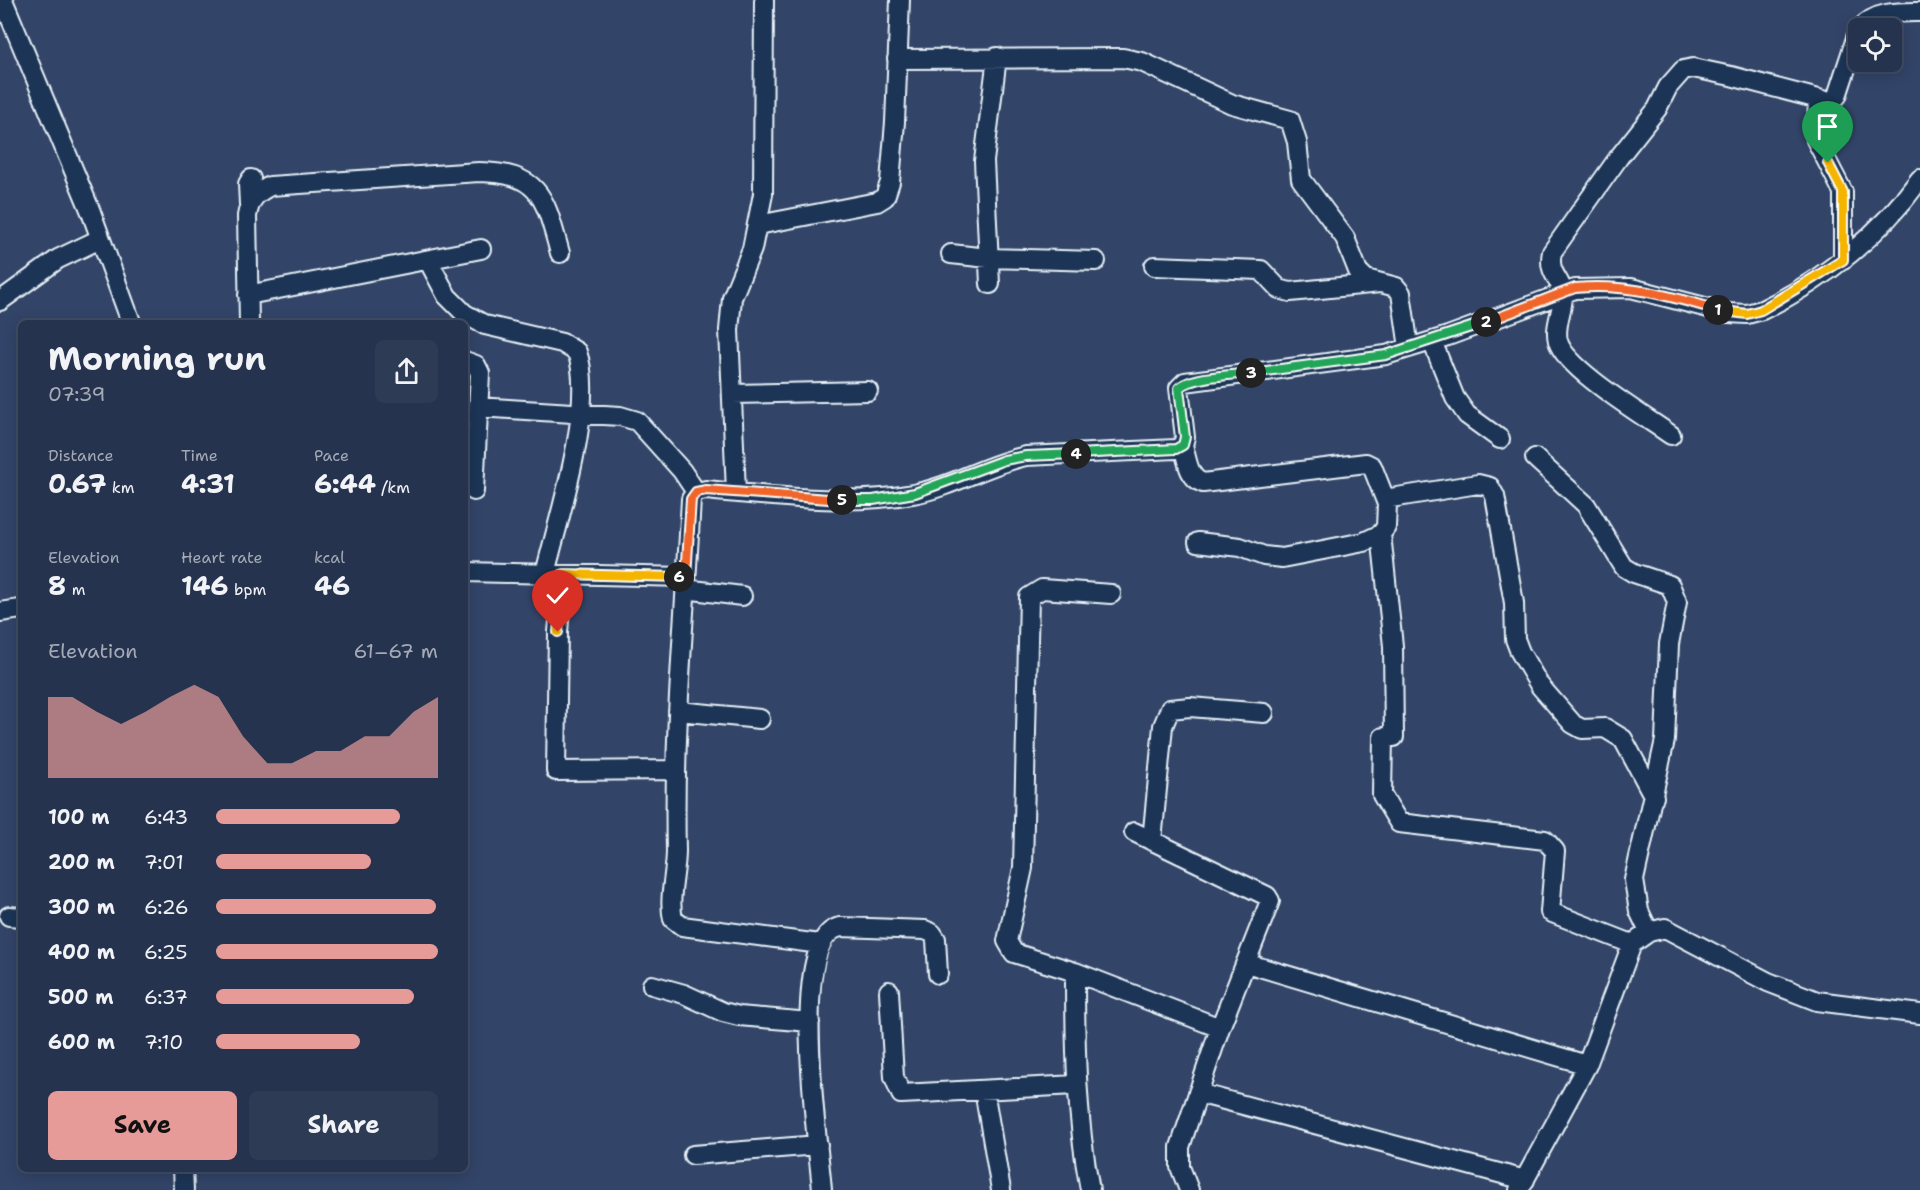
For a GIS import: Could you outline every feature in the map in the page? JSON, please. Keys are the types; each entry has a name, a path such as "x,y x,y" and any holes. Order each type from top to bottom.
{"street":[{"path":"3,0 100,239 130,320"},
{"path":"736,492 729,330 732,298 758,225 763,194 764,0"},
{"path":"758,225 877,202 885,197 890,182 900,0"},
{"path":"1874,18 1880,15 1920,12"},
{"path":"897,59 998,57 1132,60 1232,104 1280,115 1290,120 1297,142 1301,179 1346,238 1358,271 1366,279 1396,287 1401,292 1409,348"},
{"path":"990,284 984,161 998,57"},
{"path":"1671,435 1588,377 1563,354 1557,338 1557,296 1551,270 1552,252 1579,212 1657,109 1668,87 1683,70 1693,68 1731,76 1818,101 1830,102 1837,96 1848,64"},
{"path":"1818,101 1816,140 1843,192 1843,260"},
{"path":"249,204 256,194 270,186 500,172 527,180 536,189 550,216 560,254"},
{"path":"249,320 248,184 251,179"},
{"path":"1198,542 1240,547 1264,556 1282,558 1364,542 1381,534 1386,527 1387,504 1372,466 1366,463 1203,483 1196,480 1191,473 1183,445 1185,437 1179,388 1185,382 1356,360 1409,348 1557,296 1591,287 1631,288 1728,313 1747,314 1775,304 1843,260 1871,235 1920,179"},
{"path":"0,301 58,259 100,239"},
{"path":"248,295 481,249"},
{"path":"951,254 988,258 1096,261"},
{"path":"428,260 454,305 484,325 562,343 574,348 583,374 582,414 554,574 558,632 556,771 674,770"},
{"path":"1154,266 1261,270 1279,290 1290,292 1383,283"},
{"path":"1440,339 1455,398 1467,415 1500,439"},
{"path":"468,363 479,369 474,491"},
{"path":"732,394 868,391"},
{"path":"478,407 620,416 637,422 682,471 696,492"},
{"path":"696,492 736,492 873,500 915,493 1004,460 1026,456 1163,450 1183,445"},
{"path":"1535,458 1586,505 1624,567 1634,573 1664,582 1670,585 1674,592 1676,612 1669,644 1665,740 1634,880 1639,911 1657,930 1688,940 1768,982 1817,1001 1920,1014"},
{"path":"1387,504 1391,498 1403,494 1478,484 1490,487 1496,496 1514,603 1515,639 1520,652 1540,686 1573,724 1582,729 1605,728 1623,739 1654,797"},
{"path":"696,492 691,499 674,770 676,867 672,915 675,923 682,926 820,944"},
{"path":"1381,534 1393,646 1382,795 1399,823 1545,840 1555,851 1550,912 1632,944"},
{"path":"468,572 554,574 686,583 742,596"},
{"path":"1112,594 1042,589 1029,597 1023,868 1007,941 1014,953 1075,972 1220,1028"},
{"path":"0,612 18,609"},
{"path":"1152,841 1163,726 1170,709 1190,707 1264,713"},
{"path":"678,711 760,719"},
{"path":"1134,832 1269,898 1220,1028 1180,1147 1180,1167 1189,1190"},
{"path":"822,1190 810,1022 810,982 820,944 829,931 841,927 925,930 932,933 936,939 938,974"},
{"path":"1198,1093 1522,1185 1587,1065 1632,944 1657,930"},
{"path":"1246,963 1587,1065"},
{"path":"1075,972 1076,1085 1079,1129 1090,1190"},
{"path":"652,985 684,993 723,1012 758,1019 810,1022"},
{"path":"890,991 893,1066 898,1092 905,1095 1076,1085"},
{"path":"984,1090 1001,1190"},
{"path":"693,1155 818,1145"},
{"path":"183,1172 184,1190"}],"route":[{"path":"558,632 563,574 686,577 691,499 696,492 706,490 862,501 915,493 1004,460 1026,456 1176,449 1183,445 1185,437 1179,388 1185,382 1386,355 1448,336 1575,288 1647,290 1728,313 1747,314 1761,310 1775,304 1843,260 1843,192 1839,180 1828,163"}]}
